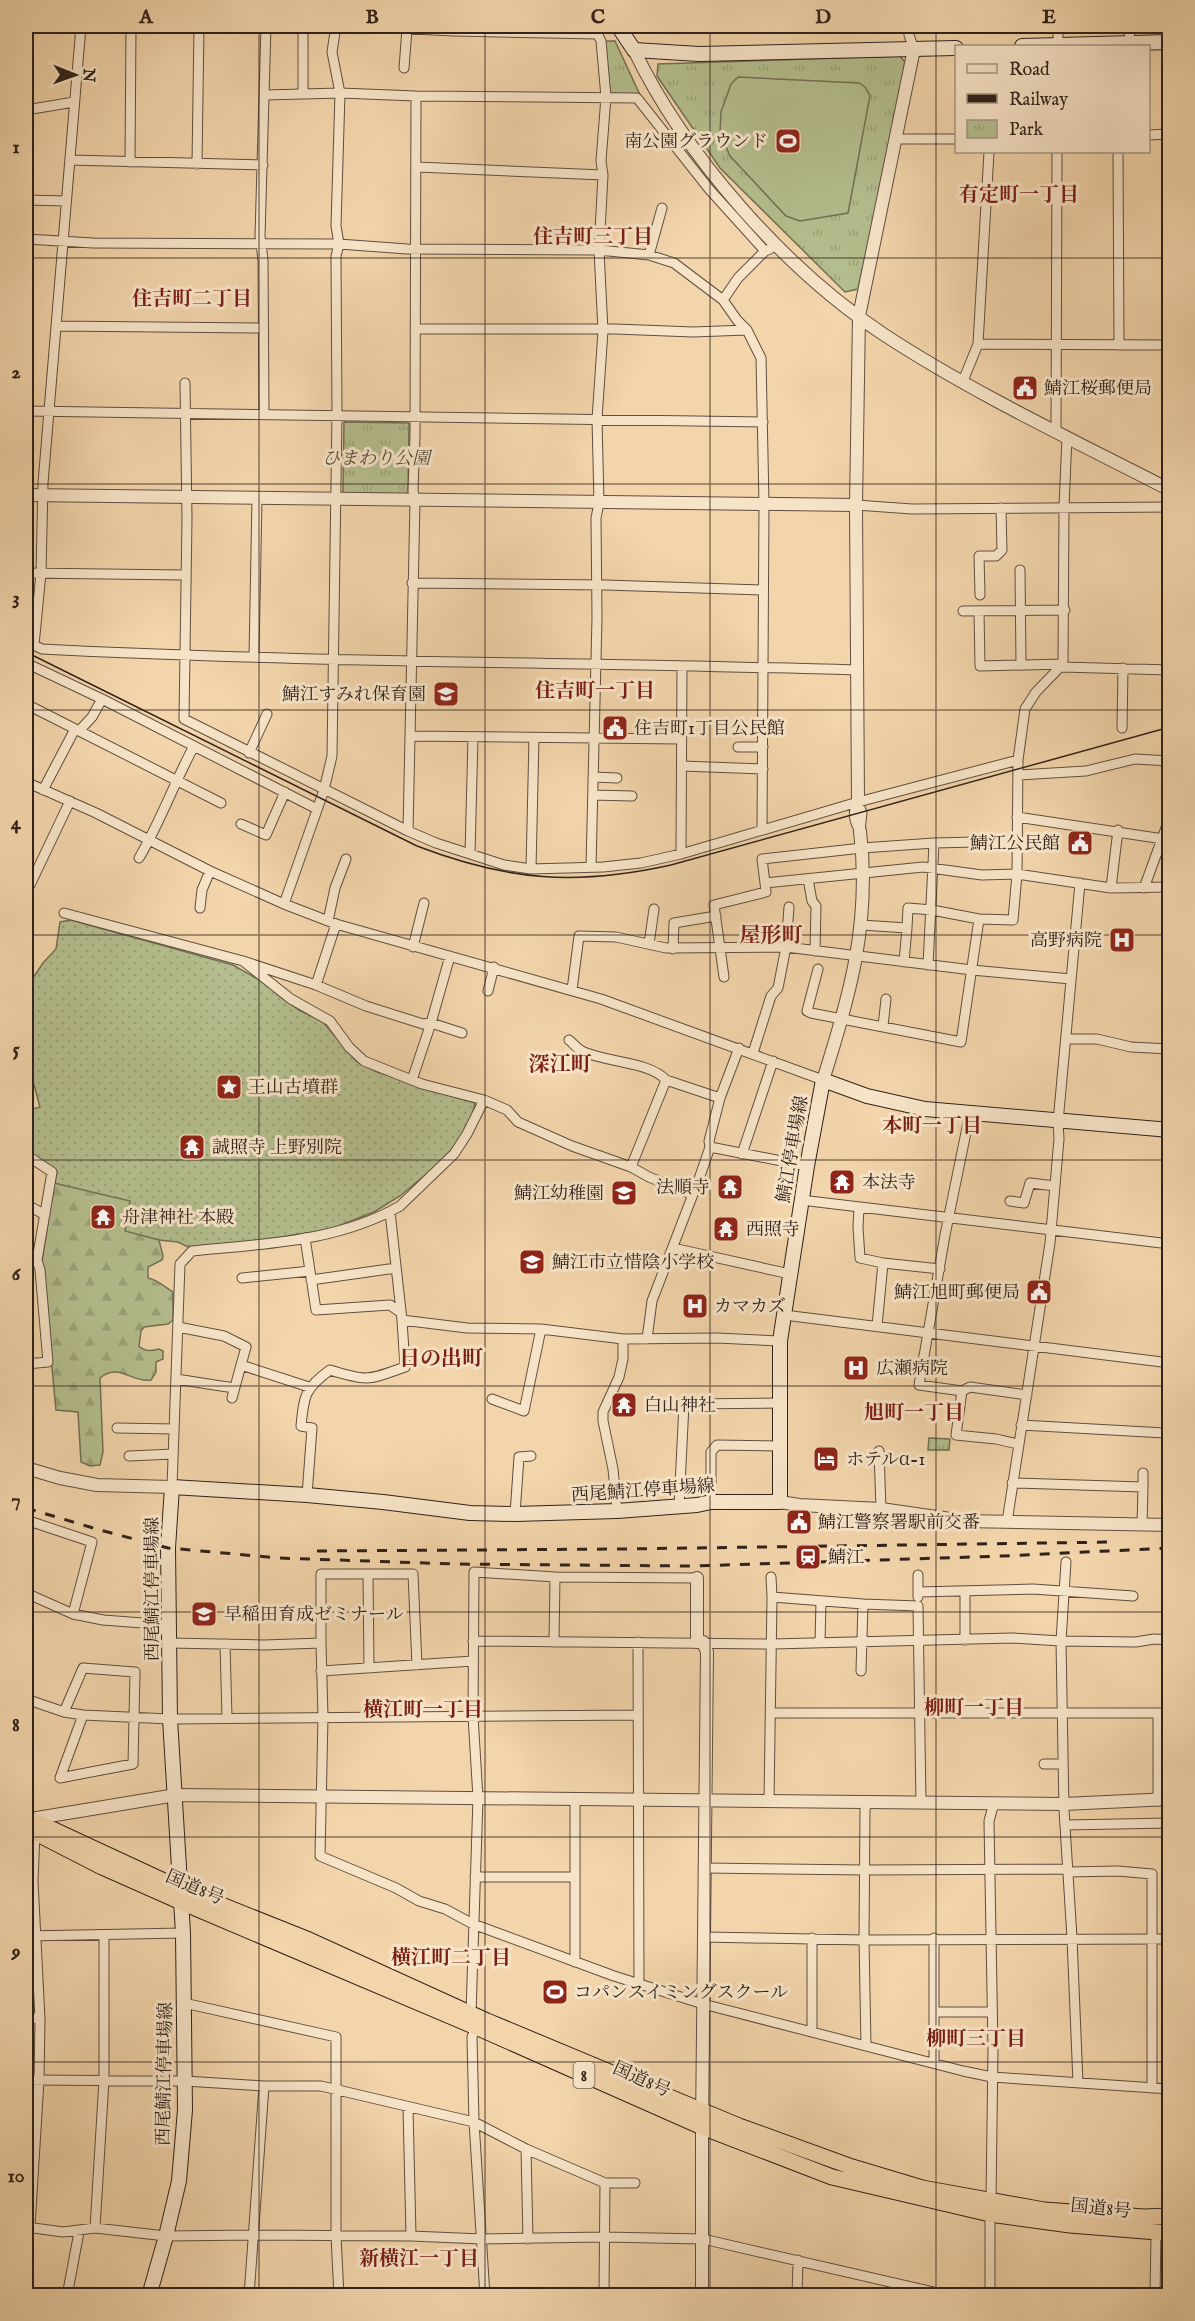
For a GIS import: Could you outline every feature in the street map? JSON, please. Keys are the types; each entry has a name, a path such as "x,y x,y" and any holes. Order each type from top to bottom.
{"highway":[{"name":"国道8号","path":"29,1824 102,1867 180,1895 474,2020 832,2177 991,2207 1070,2225 1163,2233"},
{"name":"国道8号","path":"991,2207 1102,2215 1170,2216"}],"main road":[{"path":"618,26 634,50 699,54 955,48"},
{"path":"1082,45 1170,42"},
{"name":"鯖江停車場線","path":"780,1502 780,1341 801,1200 823,1080 867,1096 899,1104 1058,1122 1170,1130"},
{"name":"西尾鯖江停車場線","path":"149,2295 179,2181 185,2110 183,1933 170,1719 168,1548 172,1487 307,1495 470,1513 515,1514 618,1510 711,1502 780,1502"}],"street":[{"path":"81,26 49,411 43,495 41,573 30,643 42,649 184,656 856,670"},
{"path":"129,162 131,26"},
{"path":"197,164 199,26"},
{"path":"264,413 260,236 266,26"},
{"path":"26,782 70,801 210,871 284,904 332,922 413,947 494,967 572,990 823,1080 843,1018 858,957 861,925 863,873 860,831 862,813 858,802 856,670 859,316 914,49 909,35 909,26"},
{"path":"1058,26 1058,45"},
{"path":"1130,26 1130,43"},
{"path":"303,94 303,27 595,30 601,41 606,97 601,161 603,175 599,250 603,331 597,419 599,503 596,518 591,867"},
{"path":"284,904 324,790 332,756 338,414 336,256 339,244 336,226 340,93 332,52 336,27"},
{"path":"404,68 407,29"},
{"path":"634,50 650,83 694,151 755,223 814,281 883,334 963,381 1170,490"},
{"path":"265,95 340,93 637,98 709,189 765,251"},
{"path":"408,831 415,501 413,491 416,96"},
{"path":"26,110 74,102"},
{"path":"1150,135 1170,134"},
{"path":"896,139 955,138"},
{"path":"963,381 978,344 989,153"},
{"path":"904,962 908,908 979,919 1012,920 1017,874 1018,760 1025,709 1036,692 1063,665 1064,507 1057,345 1057,153"},
{"path":"1118,153 1119,345"},
{"path":"70,160 263,165"},
{"path":"417,167 603,175"},
{"path":"26,200 66,201"},
{"path":"649,255 662,208"},
{"path":"26,239 262,246 339,244 415,248 599,250 649,255 674,263 723,300 747,330 761,358 764,504 762,830"},
{"path":"723,300 738,278 765,251 779,246"},
{"path":"57,326 263,328"},
{"path":"415,329 693,332 747,330"},
{"path":"978,344 1170,345"},
{"path":"184,383 184,719 408,831 495,863 531,869 573,869 631,864 681,854 858,802 1018,760"},
{"path":"26,411 762,422"},
{"path":"26,495 856,505 912,509 1170,507"},
{"path":"254,656 257,498"},
{"path":"980,595 980,556 996,556 1002,550 1001,508"},
{"path":"1020,570 1021,665"},
{"path":"26,573 185,575"},
{"path":"412,584 596,585 762,590"},
{"path":"963,611 1065,610"},
{"path":"979,611 980,666 1063,665 1170,670"},
{"path":"26,663 102,699 317,809"},
{"path":"681,854 682,666"},
{"path":"1122,728 1124,668"},
{"path":"43,790 77,730 92,717 102,699"},
{"path":"26,704 221,803"},
{"path":"249,753 267,714"},
{"path":"410,736 680,739"},
{"path":"470,854 473,737"},
{"path":"531,869 534,738"},
{"path":"139,858 150,840 176,779 194,746"},
{"path":"738,747 763,747"},
{"path":"1019,775 1086,771 1143,758 1170,761"},
{"path":"682,766 763,769"},
{"path":"593,777 617,778"},
{"path":"241,824 266,835 285,792"},
{"path":"593,795 632,796"},
{"path":"30,885 70,801"},
{"path":"1017,817 1166,839"},
{"path":"1144,888 1166,839 1170,817"},
{"path":"1111,888 1118,831"},
{"path":"724,977 714,904 766,892 762,859 862,848 1017,841"},
{"path":"928,965 934,843"},
{"path":"316,985 332,922 335,888 346,858"},
{"path":"765,883 924,867 981,875 1017,874 1111,888 1170,887"},
{"path":"200,908 202,891 210,871"},
{"path":"808,879 812,901 816,906 815,951"},
{"path":"1007,1522 1011,1483 1036,1347 1052,1230 1059,1139 1058,1122 1080,883"},
{"path":"413,947 424,903"},
{"path":"753,1053 771,996 778,988 786,947 789,907"},
{"path":"649,944 654,909"},
{"path":"64,913 243,962 316,985 366,1006 423,1024 431,1023 462,1033"},
{"path":"673,949 674,923 716,916"},
{"path":"818,969 807,1011 961,1042 979,919"},
{"path":"861,925 907,928"},
{"path":"572,990 579,936 616,937 673,949 786,947 1071,980"},
{"path":"412,1080 450,956"},
{"path":"243,962 291,999 330,1021 349,1047 364,1060 412,1080 484,1100 507,1110 518,1122 692,1194"},
{"path":"488,991 494,967"},
{"path":"883,1026 886,999"},
{"path":"1066,1039 1097,1039 1131,1047 1170,1049"},
{"path":"569,1040 582,1052 647,1070 666,1080 720,1098"},
{"path":"647,1339 652,1302 710,1147 709,1141 720,1098 739,1048"},
{"path":"742,1154 773,1061"},
{"path":"631,1167 666,1080"},
{"path":"26,1468 60,1478 97,1485 172,1487 180,1264 192,1251 305,1238 340,1231 390,1212 400,1206 454,1154 484,1100"},
{"path":"970,1113 919,1385 962,1391 970,1387 1027,1395"},
{"path":"710,1147 807,1166"},
{"path":"26,1155 52,1172 37,1260 40,1269 48,1362 26,1364"},
{"path":"1011,1201 1024,1203 1030,1183 1055,1186"},
{"path":"801,1200 1170,1244"},
{"path":"26,1204 45,1215"},
{"path":"859,1208 860,1258 883,1263 940,1269"},
{"path":"307,1495 312,1428 301,1426 309,1387 330,1370 359,1379 369,1379 405,1367 390,1212"},
{"path":"305,1238 316,1310 390,1305 401,1316 466,1328 541,1329 623,1339 717,1338 780,1341"},
{"path":"673,1248 790,1274"},
{"path":"26,1256 37,1260"},
{"path":"877,1326 883,1263"},
{"path":"242,1278 396,1268"},
{"path":"784,1315 1170,1363"},
{"path":"176,1379 233,1393 246,1347 224,1336 178,1327"},
{"path":"492,1399 524,1411 541,1329"},
{"path":"618,1510 603,1412 619,1377 623,1359 623,1339"},
{"path":"241,1365 309,1387"},
{"path":"962,1391 952,1434 1018,1444"},
{"path":"679,1506 684,1404 779,1403"},
{"path":"1021,1425 1165,1433 1170,1436"},
{"path":"117,1428 174,1429"},
{"path":"711,1502 711,1452 717,1445 779,1446"},
{"path":"879,1451 880,1509"},
{"path":"129,1456 173,1454"},
{"path":"515,1514 519,1457 531,1456"},
{"path":"1142,1525 1143,1473"},
{"path":"1011,1483 1143,1487"},
{"path":"780,1502 799,1506 880,1509 964,1521 1170,1525"},
{"path":"26,1520 93,1542 73,1614"},
{"path":"1066,1562 1061,1641 1064,1804 1078,2083"},
{"path":"485,2295 474,2122 472,2049 473,1924 478,1798 475,1783 472,1716 474,1572 555,1577 696,1578 700,1642 707,1652 702,2295"},
{"path":"417,1665 413,1574 321,1574 323,1717 320,1856 420,1900 445,1908 473,1924 575,1962 703,2004 992,2077 1170,2089"},
{"path":"368,1574 369,1668"},
{"path":"918,1575 918,1712 921,1803"},
{"path":"554,1642 555,1577"},
{"path":"769,1802 771,1578"},
{"path":"918,1592 1033,1589 1133,1596"},
{"path":"965,1591 965,1640"},
{"path":"26,1593 73,1614 103,1620 169,1625"},
{"path":"772,1597 918,1606"},
{"path":"820,1643 821,1601"},
{"path":"861,1671 863,1604"},
{"path":"473,1641 772,1644 1013,1638 1136,1642 1154,1639 1170,1640"},
{"path":"638,1642 639,1982"},
{"path":"170,1643 321,1643"},
{"path":"225,1644 227,1717"},
{"path":"321,1671 473,1661"},
{"path":"64,1712 83,1668 135,1672 133,1764 60,1778 83,1715"},
{"path":"26,1699 64,1712 83,1715 170,1719 638,1715"},
{"path":"771,1713 1170,1713"},
{"path":"951,2295 703,2239 166,2236 95,2228 79,2232 63,2232 28,2227 39,2081 40,2019 30,1936 29,1824 176,1795 1064,1804 1164,1800 1158,1713"},
{"path":"1044,1764 1064,1764"},
{"path":"575,1799 575,1962"},
{"path":"866,2046 864,1940 865,1809 867,1803"},
{"path":"990,2295 992,2012 989,1821 994,1803"},
{"path":"1065,1825 1170,1823"},
{"path":"705,1868 1068,1870 1152,1874 1152,2088"},
{"path":"475,1877 574,1877"},
{"path":"30,1936 183,1933"},
{"path":"95,2228 104,2080 104,1935"},
{"path":"704,1937 864,1940 1170,1939"},
{"path":"812,1938 812,2031"},
{"path":"934,1938 934,2063"},
{"path":"184,2003 336,2037 336,2236 339,2295"},
{"path":"934,2012 992,2012"},
{"path":"26,2017 40,2019"},
{"path":"26,2080 185,2081 264,2086 321,2086 474,2122 526,2150 605,2183 635,2183"},
{"path":"249,2295 264,2086"},
{"path":"408,2108 411,2236"},
{"path":"526,2150 528,2239"},
{"path":"604,2295 605,2183"},
{"path":"26,2294 67,2295 79,2232"},
{"path":"1155,2295 1163,2233"},
{"path":"796,2295 798,2260"}],"green space":[{"path":"602,41 615,41 641,97 607,96"},
{"name":"南公園グラウンド","path":"900,56 909,67 858,289 845,292 720,168 657,76 658,64"},
{"path":"738,77 859,83 865,87 870,96 848,213 800,221 786,216 730,156 720,133 721,112 731,84"},
{"name":"ひまわり公園","path":"344,422 409,423 408,494 343,493"},
{"name":"王山古墳群","path":"71,920 233,965 268,985 299,1010 322,1021 356,1061 377,1072 475,1103 471,1120 456,1145 437,1165 400,1196 374,1212 328,1230 247,1242 188,1247 178,1242 125,1232 54,1183 57,1171 26,1151 26,1111 40,1107 26,1055 26,1033 33,978 56,949 60,922"},
{"path":"54,1183 130,1201 125,1231 159,1240 162,1260 148,1267 148,1278 173,1292 173,1320 168,1324 144,1327 141,1331 139,1346 141,1348 163,1351 163,1359 156,1362 156,1372 151,1380 137,1379 119,1372 113,1372 100,1378 103,1452 100,1465 90,1466 81,1462 78,1412 56,1410 42,1261"},
{"path":"929,1438 950,1439 949,1450 928,1450"}],"tram line":[{"path":"26,652 417,846 482,867 542,876 604,876 671,865 1170,727"}],"railway":[{"path":"26,1508 168,1548 279,1558 454,1564 694,1566 1170,1548"},
{"path":"317,1551 1115,1542"}],"place":[{"name":"南公園グラウンド","path":"788,141"},
{"name":"鯖江桜郵便局","path":"1025,388"},
{"name":"鯖江すみれ保育園","path":"446,694"},
{"name":"住吉町1丁目公民館","path":"615,728"},
{"name":"鯖江公民館","path":"1080,843"},
{"name":"高野病院","path":"1122,940"},
{"name":"王山古墳群","path":"229,1087"},
{"name":"誠照寺 上野別院","path":"192,1147"},
{"name":"本法寺","path":"842,1182"},
{"name":"法順寺","path":"730,1187"},
{"name":"鯖江幼稚園","path":"624,1193"},
{"name":"舟津神社 本殿","path":"103,1217"},
{"name":"西照寺","path":"726,1229"},
{"name":"鯖江市立惜陰小学校","path":"532,1262"},
{"name":"鯖江旭町郵便局","path":"1039,1292"},
{"name":"カマカズ","path":"695,1306"},
{"name":"広瀬病院","path":"856,1368"},
{"name":"白山神社","path":"624,1405"},
{"name":"ホテルα-1","path":"826,1459"},
{"name":"鯖江警察署駅前交番","path":"799,1522"},
{"name":"鯖江","path":"808,1557"},
{"name":"早稲田育成ゼミナール","path":"204,1614"},
{"name":"コパンスイミングスクール","path":"555,1992"}],"district":[{"name":"有定町一丁目","path":"1019,194"},
{"name":"住吉町三丁目","path":"593,236"},
{"name":"住吉町二丁目","path":"192,298"},
{"name":"住吉町一丁目","path":"595,690"},
{"name":"屋形町","path":"771,935"},
{"name":"深江町","path":"560,1064"},
{"name":"本町一丁目","path":"932,1125"},
{"name":"日の出町","path":"441,1358"},
{"name":"旭町一丁目","path":"914,1412"},
{"name":"柳町一丁目","path":"974,1707"},
{"name":"横江町一丁目","path":"423,1709"},
{"name":"横江町二丁目","path":"451,1957"},
{"name":"柳町三丁目","path":"976,2038"},
{"name":"新横江一丁目","path":"419,2258"}]}
